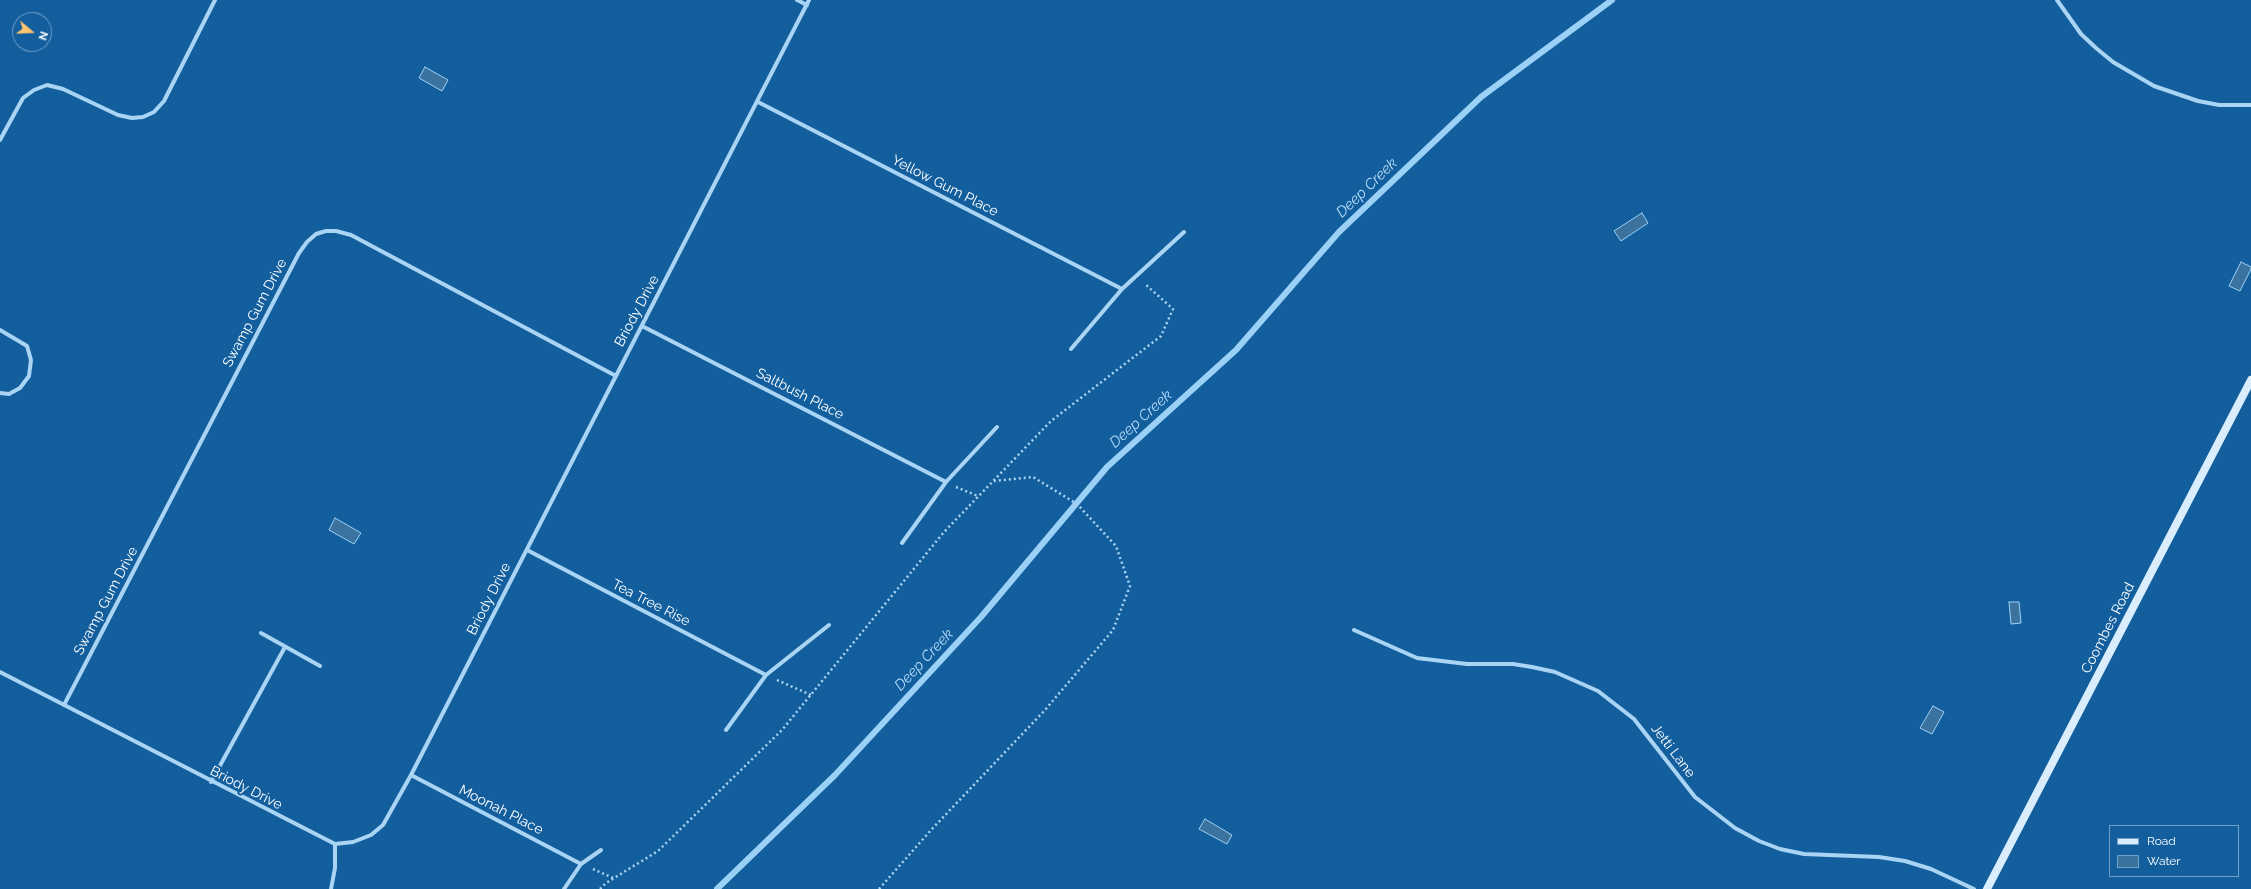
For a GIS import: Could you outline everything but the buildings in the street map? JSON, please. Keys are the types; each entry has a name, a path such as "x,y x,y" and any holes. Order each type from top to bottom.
{"street":[{"path":"0,140 23,98 34,90 47,85 63,89 125,116 143,117 154,112 164,101 215,0"},
{"path":"796,0 806,5"},
{"name":"Briody Drive","path":"0,672 334,844 353,842 371,834 383,825 411,775 758,102 809,0"},
{"path":"2057,0 2081,34 2096,48 2113,62 2149,84 2178,96 2198,101 2219,104 2251,105"},
{"name":"Yellow Gum Place","path":"758,102 1122,289"},
{"name":"Swamp Gum Drive","path":"64,705 299,253 307,242 316,234 326,231 336,231 351,235 616,376"},
{"path":"1071,349 1122,289 1184,232"},
{"name":"Saltbush Place","path":"642,326 946,482"},
{"path":"0,330 27,346 31,360 29,376 20,388 8,394 0,393"},
{"name":"Coombes Road","path":"1987,889 2251,380"},
{"path":"902,543 946,482 998,427"},
{"name":"Tea Tree Rise","path":"527,550 766,675"},
{"path":"726,730 766,675 829,625"},
{"name":"Jetti Lane","path":"1354,630 1417,658 1467,664 1513,664 1555,672 1598,691 1634,719 1695,797 1735,828 1759,841 1780,849 1804,854 1879,857 1905,861 1931,869 1974,889"},
{"path":"261,633 320,666"},
{"path":"211,782 285,647"},
{"name":"Moonah Place","path":"411,775 581,864"},
{"path":"331,889 335,868 334,844"},
{"path":"564,889 581,864 601,850"}],"path":[{"path":"600,889 613,878 658,851 782,730 944,532 1051,421 1161,336 1173,309 1136,276"},
{"path":"879,889 931,830 1046,710 1113,630 1130,586 1116,546 1077,504 1034,477 993,481"},
{"path":"946,482 978,496"},
{"path":"766,675 811,695"},
{"path":"581,864 613,878"}],"water":[{"path":"425,67 448,80 442,91 419,78"},
{"path":"1642,213 1648,223 1621,241 1614,231"},
{"path":"2241,262 2251,267 2251,269 2240,291 2229,286"},
{"path":"335,518 361,533 354,544 329,530"},
{"path":"2009,602 2019,602 2021,623 2011,624"},
{"path":"1933,706 1944,712 1932,734 1920,728"},
{"path":"1205,819 1232,835 1227,844 1199,829"}],"waterway":[{"name":"Deep Creek","path":"717,889 835,775 981,617 1107,467 1236,350 1339,232 1481,97 1612,0"}]}
